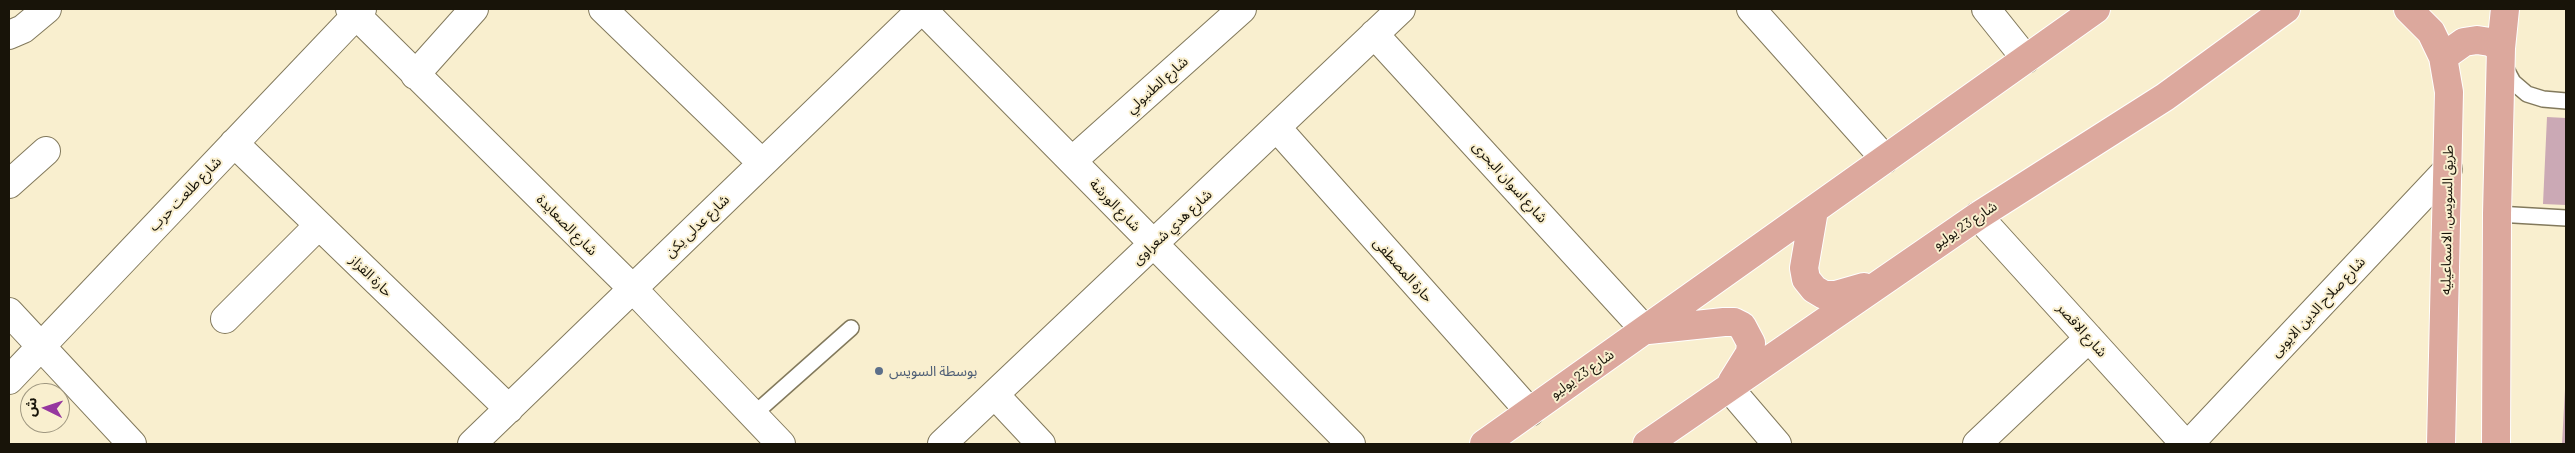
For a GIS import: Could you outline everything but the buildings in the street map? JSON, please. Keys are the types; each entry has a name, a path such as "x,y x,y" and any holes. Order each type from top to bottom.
{"main road":[{"name":"شارع 23 يوليو","path":"1484,444 2096,9"},
{"name":"شارع 23 يوليو","path":"1647,444 1978,216 2165,97 2286,9"},
{"name":"طريق السويس, الاسماعيليه","path":"2408,9 2431,32 2443,57 2449,92 2441,444"},
{"path":"2496,444 2497,214 2501,48 2506,9"},
{"path":"2443,57 2464,42 2477,40 2490,42 2501,48"},
{"path":"1814,210 1804,268 1806,279 1814,289 1824,295 1836,295 1879,284"},
{"path":"1645,330 1724,322 1734,322 1742,326 1751,343 1750,353 1729,388"}],"street":[{"path":"9,35 23,29 47,9"},
{"path":"415,75 474,9"},
{"path":"603,9 762,163"},
{"name":"شارع عدلى يكن","path":"472,444 922,9"},
{"name":"شارع الورشة","path":"922,9 1351,444"},
{"name":"شارع الطنبولي","path":"1072,161 1242,9"},
{"name":"شارع هدي شعراوى","path":"942,444 1401,9"},
{"path":"1751,9 1884,160"},
{"path":"1986,9 2026,59"},
{"name":"شارع الصعايدة","path":"356,11 415,75 633,289 781,444"},
{"name":"شارع طلعت حرب","path":"9,380 234,143 356,11"},
{"name":"شارع اسوان البحرى","path":"1374,34 1645,330"},
{"name":"حارة المصطفى","path":"1277,128 1530,412"},
{"name":"حارة القزاز","path":"234,143 509,409"},
{"path":"9,184 46,151"},
{"name":"شارع صلاح الدين الايوبى","path":"2187,444 2448,170"},
{"name":"شارع الاقصر","path":"1978,216 2187,444"},
{"path":"225,319 318,226"},
{"path":"9,312 132,444"},
{"path":"1977,444 2089,338"},
{"path":"1729,388 1777,444"},
{"path":"995,395 1041,444"}],"lane":[{"path":"2501,48 2504,66 2513,82 2526,94 2543,99 2566,101"},
{"path":"2497,214 2566,218"},
{"path":"753,415 850,328"}],"place":[{"name":"بوسطة السويس","path":"879,371"}]}
